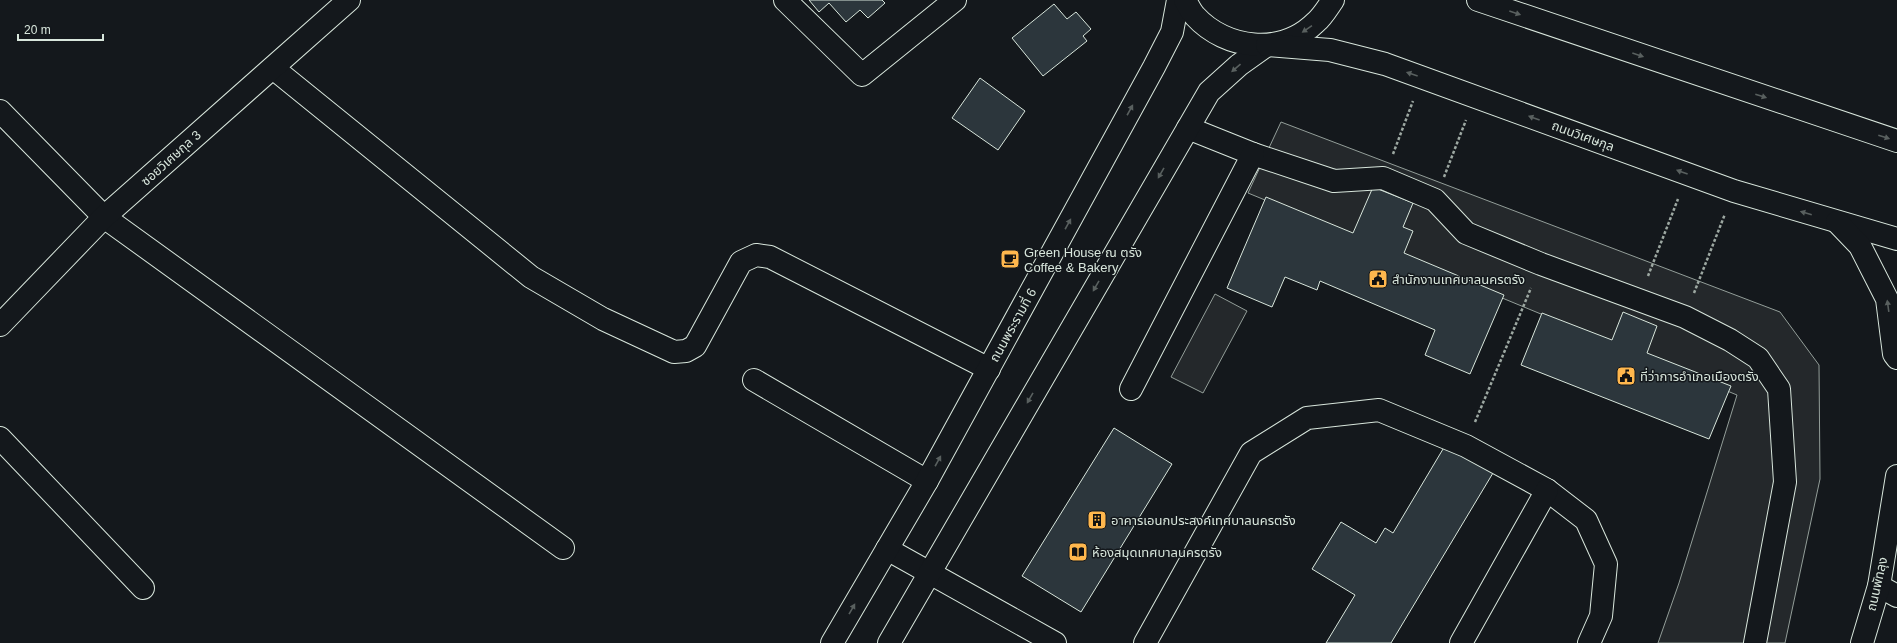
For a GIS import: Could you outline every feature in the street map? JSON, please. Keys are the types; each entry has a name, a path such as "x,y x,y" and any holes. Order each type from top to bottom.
{"street":[{"name":"ซอยวิเศษกุล 3","path":"0,325 104,217 349,0"},
{"path":"785,0 862,75 945,3"},
{"name":"ถนนพระรามที่ 6","path":"832,643 927,481 1172,32 1178,0"},
{"path":"1186,0 1194,16 1215,33 1240,44 1267,45 1293,38 1316,23 1333,0"},
{"path":"1478,0 1897,141"},
{"path":"889,643 1209,92 1239,65 1267,45"},
{"name":"ถนนวิเศษกุล","path":"1267,45 1330,50 1385,64 1734,191 1897,239"},
{"path":"273,68 531,277 603,319 674,352 686,351 695,346 741,262 756,256 770,257 989,369"},
{"path":"0,111 104,217 563,548"},
{"path":"1188,128 1253,154 1334,181 1383,178 1435,200 1466,233 1541,264 1685,316 1730,340 1758,358 1779,389 1785,482 1755,643"},
{"path":"1131,389 1253,154"},
{"path":"1837,222 1860,246 1887,299 1894,354 1897,358"},
{"path":"754,380 927,481"},
{"path":"1145,643 1251,453 1307,418 1379,410 1466,446 1547,490 1586,520 1606,564 1601,616 1589,643"},
{"path":"0,438 143,588"},
{"name":"ถนนพัทลุง","path":"1862,643 1888,591 1897,476"},
{"path":"1461,643 1547,490"},
{"path":"887,549 930,572 1024,635 1055,643"}],"path":[{"path":"1383,178 1422,77"},
{"path":"1435,200 1475,97"},
{"path":"1638,300 1688,174"},
{"path":"1685,316 1734,191"},
{"path":"1466,446 1541,264"}],"shaded area":[{"path":"1281,122 1780,312 1819,365 1820,479 1785,643 1658,643 1679,583 1737,395 1248,193"},
{"path":"1215,294 1247,311 1203,393 1171,377"}],"building":[{"path":"809,0 882,0 885,3 868,18 860,10 846,22 829,3 819,12"},
{"path":"1054,4 1067,19 1076,12 1091,29 1083,36 1087,41 1043,76 1012,38"},
{"path":"980,78 1025,111 998,150 952,118"},
{"name":"สำนักงานเทศบาลนครตรัง","path":"1373,187 1413,203 1403,227 1413,231 1404,253 1504,295 1470,374 1425,355 1435,330 1320,281 1317,290 1285,277 1272,307 1227,288 1266,197 1353,233"},
{"name":"ที่ว่าการอำเภอเมืองตรัง","path":"1623,312 1657,326 1647,353 1731,386 1709,439 1521,365 1542,313 1612,340"},
{"name":"อาคารเอนกประสงค์เทศบาลนครตรัง","path":"1114,428 1172,464 1081,612 1022,576"},
{"path":"1449,439 1496,468 1391,643 1326,643 1355,595 1312,569 1341,522 1376,543 1385,528 1393,533"}],"place":[{"name":"Green House ณ ตรัง Coffee & Bakery","path":"1010,259"},
{"name":"สำนักงานเทศบาลนครตรัง","path":"1378,279"},
{"name":"ที่ว่าการอำเภอเมืองตรัง","path":"1626,376"},
{"name":"อาคารเอนกประสงค์เทศบาลนครตรัง","path":"1097,520"},
{"name":"ห้องสมุดเทศบาลนครตรัง","path":"1078,552"}]}
